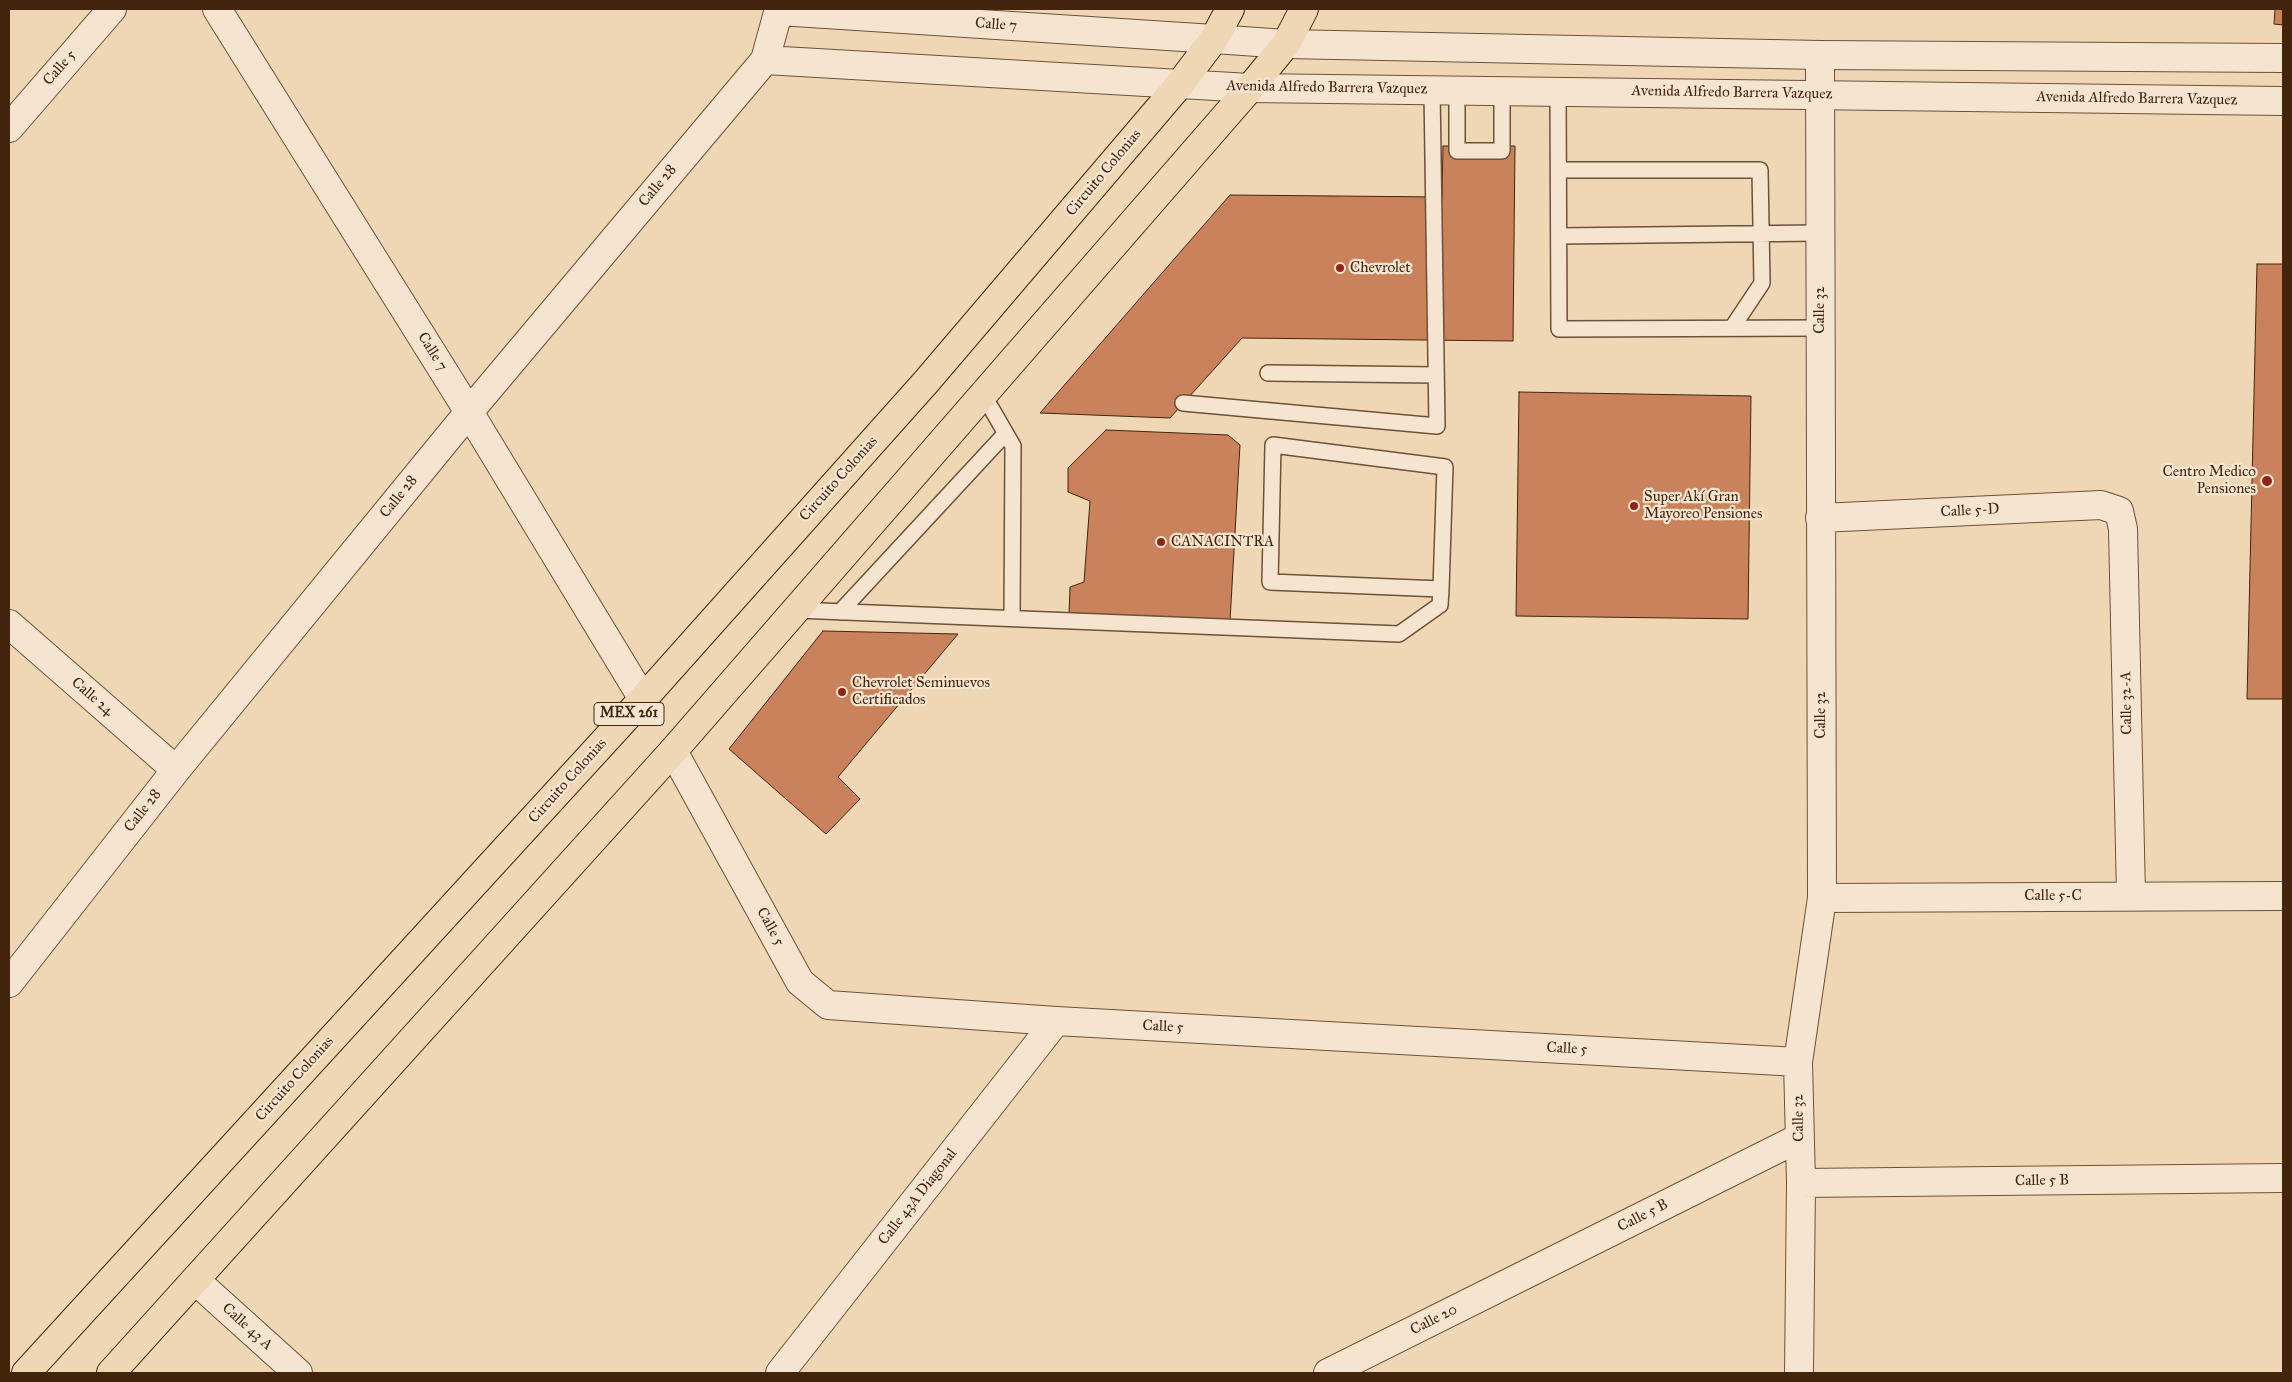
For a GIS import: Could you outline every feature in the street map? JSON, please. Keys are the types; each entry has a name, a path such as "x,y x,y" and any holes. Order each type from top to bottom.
{"main road":[{"name":"MEX 261","path":"1214,39 1230,9"},
{"path":"111,1373 673,751 1250,88 1286,44 1304,9"},
{"name":"Circuito Colonias","path":"26,1373 643,699 926,382 1180,84 1214,39"}],"street":[{"name":"Calle 5","path":"9,128 112,9"},
{"name":"Calle 7","path":"217,9 469,412 643,699"},
{"name":"Calle 7","path":"779,10 1214,39"},
{"name":"Calle 28","path":"9,983 176,770 469,412 764,60 779,10"},
{"path":"1214,39 1286,44 1820,55 2283,58"},
{"name":"Calle 32","path":"1798,1373 1801,1183 1798,1062 1822,898 1820,55"},
{"path":"764,60 1180,84"},
{"name":"Avenida Alfredo Barrera Vazquez","path":"1180,84 1250,88 2283,101"},
{"name":"Calle 5-D","path":"1820,518 2101,506 2119,511"},
{"name":"Calle 32-A","path":"2119,511 2123,529 2131,896"},
{"name":"Calle 24","path":"9,624 176,770"},
{"name":"Calle 5","path":"673,751 800,982 828,1005 1056,1021 1798,1062"},
{"name":"Calle 5-C","path":"1822,898 2283,896"},
{"name":"Calle 43A Diagonal","path":"780,1373 1056,1021"},
{"name":"Calle 5 B","path":"1540,1267 1800,1138"},
{"name":"Calle 5 B","path":"1801,1183 2283,1178"},
{"name":"Calle 20","path":"1328,1373 1540,1267"},
{"name":"Calle 43 A","path":"195,1280 298,1373"}],"lane":[{"path":"1445,90 1457,151 1502,150 1502,90"},
{"path":"1183,403 1437,426 1436,375 1445,90"},
{"path":"1558,91 1560,330 1820,328"},
{"path":"1559,170 1760,170 1762,283 1732,328"},
{"path":"1559,236 1820,233"},
{"path":"1268,372 1436,375"},
{"path":"983,394 1013,446 1012,618"},
{"path":"840,612 1005,434"},
{"path":"796,610 1399,634 1440,605 1441,589 1446,467 1273,445 1270,582 1441,589"}],"building":[{"path":"2275,9 2283,9 2283,25 2274,24"},
{"name":"Chevrolet","path":"1443,146 1515,146 1513,341 1242,338 1170,418 1040,413 1230,195 1442,197"},
{"name":"Centro Medico Pensiones","path":"2257,264 2283,264 2283,699 2247,699"},
{"name":"Super Akí Gran Mayoreo Pensiones","path":"1519,392 1751,396 1748,619 1516,616"},
{"name":"CANACINTRA","path":"1106,430 1228,435 1240,445 1230,621 1069,615 1070,587 1084,582 1090,501 1068,492 1068,468"},
{"name":"Chevrolet Seminuevos Certificados","path":"823,631 958,634 838,777 860,799 826,834 729,749"}],"place":[{"name":"Chevrolet","path":"1340,268"},
{"name":"Centro Medico Pensiones","path":"2267,481"},
{"name":"Super Akí Gran Mayoreo Pensiones","path":"1634,506"},
{"name":"CANACINTRA","path":"1161,542"},
{"name":"Chevrolet Seminuevos Certificados","path":"842,692"}]}
